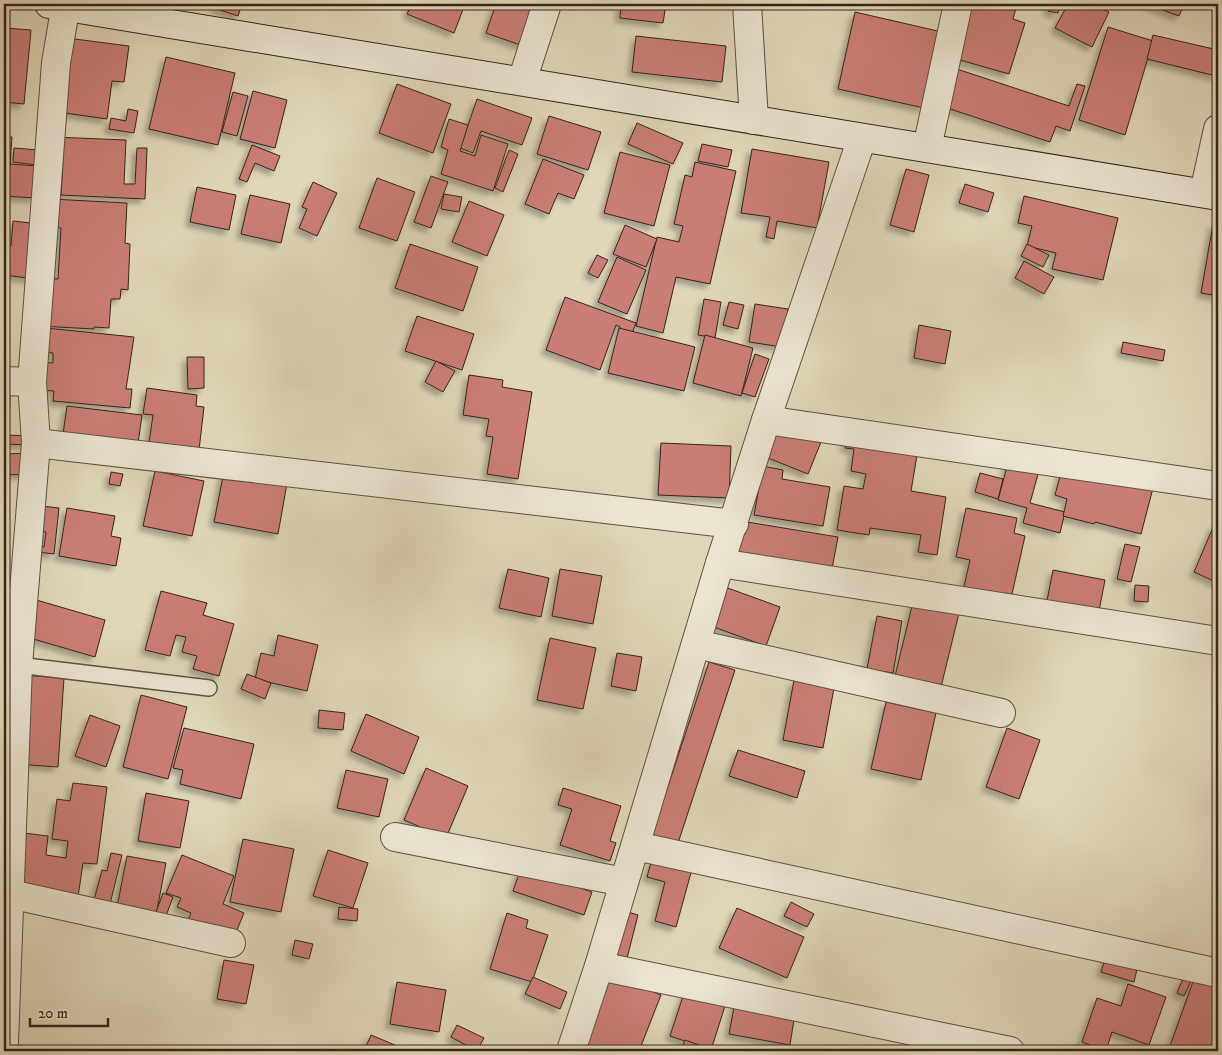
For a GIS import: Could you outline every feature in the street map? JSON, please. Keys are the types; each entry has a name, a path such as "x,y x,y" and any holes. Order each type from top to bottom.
{"street":[{"path":"522,81 547,4"},
{"path":"747,4 754,120"},
{"path":"927,148 958,4"},
{"path":"4,1043 10,894 7,865 11,665 36,443 32,382 60,5 1211,195 1218,129"},
{"path":"571,1051 636,846 720,563 766,420 862,138"},
{"path":"4,381 32,382"},
{"path":"766,420 1218,486"},
{"path":"36,443 734,524"},
{"path":"720,563 1218,641"},
{"path":"696,644 1001,713"},
{"path":"395,837 624,882"},
{"path":"636,846 1218,974"},
{"path":"10,894 231,943"},
{"path":"599,966 1010,1051"}],"lane":[{"path":"11,665 209,688"}],"building":[{"path":"215,4 242,4 238,16 214,8"},
{"path":"412,4 465,4 454,33 407,14"},
{"path":"496,4 538,4 523,46 486,33"},
{"path":"621,4 666,4 663,23 620,18"},
{"path":"969,4 1017,4 1013,19 1025,23 1009,74 953,58"},
{"path":"1050,4 1060,4 1058,13 1048,11"},
{"path":"1068,4 1092,4 1109,12 1092,47 1055,28"},
{"path":"1146,4 1184,4 1179,16"},
{"path":"855,12 942,32 924,108 838,89"},
{"path":"1108,27 1153,41 1125,135 1079,120"},
{"path":"5,28 31,30 24,104 4,102"},
{"path":"1153,35 1218,50 1216,76 1147,59"},
{"path":"636,36 726,46 722,82 632,72"},
{"path":"67,38 129,46 124,82 112,81 107,119 65,113"},
{"path":"166,57 235,73 218,145 149,129"},
{"path":"954,68 1069,106 1077,84 1085,86 1070,131 1056,126 1050,142 941,106"},
{"path":"397,84 451,104 433,153 379,133"},
{"path":"253,91 287,100 275,148 240,139"},
{"path":"233,92 248,96 237,136 222,132"},
{"path":"477,99 532,118 522,145 481,131 473,153 460,148"},
{"path":"128,109 138,111 134,133 109,129 111,118 126,121"},
{"path":"549,116 601,132 588,170 537,154"},
{"path":"449,119 468,125 460,151 475,156 481,135 508,144 493,191 441,174 448,150 441,147"},
{"path":"637,123 683,143 673,164 628,144"},
{"path":"4,136 12,137 10,164 37,166 35,198 4,196"},
{"path":"53,137 126,140 124,184 135,184 137,148 147,148 145,199 61,195 63,162 52,162"},
{"path":"702,144 732,150 728,167 698,161"},
{"path":"252,145 280,156 274,171 255,163 247,182 239,179"},
{"path":"14,148 38,150 37,165 13,162"},
{"path":"752,149 829,162 817,228 777,221 774,239 766,237 770,217 741,213"},
{"path":"509,150 518,154 503,192 495,188"},
{"path":"620,152 670,165 654,226 604,213"},
{"path":"543,159 584,175 574,199 558,193 549,214 525,204"},
{"path":"695,162 736,171 710,284 676,277 663,333 636,326 657,237 679,242 683,226 674,224 685,175 692,177"},
{"path":"906,169 929,175 914,232 890,225"},
{"path":"431,176 448,182 431,228 414,222"},
{"path":"377,178 415,192 397,241 359,228"},
{"path":"313,182 337,193 317,236 299,228 307,209 302,207"},
{"path":"965,184 994,193 988,212 959,203"},
{"path":"197,187 236,195 229,230 190,222"},
{"path":"444,194 462,197 459,212 441,209"},
{"path":"250,195 290,204 281,243 241,234"},
{"path":"1024,196 1118,218 1103,280 1052,269 1056,253 1027,246 1032,226 1018,223"},
{"path":"51,199 127,203 125,243 130,244 128,290 121,289 120,299 111,299 109,328 40,326 43,278 58,279 61,228 50,227"},
{"path":"469,201 504,215 487,256 452,242"},
{"path":"13,221 40,224 35,279 4,275 4,245 11,246"},
{"path":"1213,224 1218,225 1218,296 1201,293"},
{"path":"625,225 657,239 646,267 613,254"},
{"path":"410,244 478,267 463,311 395,288"},
{"path":"1027,244 1049,255 1043,267 1021,256"},
{"path":"597,255 608,260 598,278 588,273"},
{"path":"617,257 646,270 627,314 598,302"},
{"path":"1024,261 1054,277 1044,294 1015,278"},
{"path":"565,297 636,323 631,336 619,331 620,327 616,325 600,370 546,350"},
{"path":"704,299 721,302 715,338 698,335"},
{"path":"729,302 744,305 738,329 723,325"},
{"path":"755,304 788,309 782,347 749,342"},
{"path":"417,316 474,334 462,370 405,351"},
{"path":"919,325 951,331 945,364 914,358"},
{"path":"46,328 134,337 126,389 132,389 130,408 53,401 54,391 40,390 42,362 53,363 53,353 43,352"},
{"path":"619,328 695,347 684,391 608,373"},
{"path":"705,335 753,348 741,396 693,383"},
{"path":"1123,342 1165,350 1163,361 1121,353"},
{"path":"755,354 769,359 755,397 742,393"},
{"path":"187,357 204,357 204,388 188,389"},
{"path":"436,361 455,371 443,392 425,382"},
{"path":"469,375 503,380 502,387 532,392 518,479 487,474 493,437 486,436 489,419 463,415"},
{"path":"147,388 197,395 196,406 204,407 199,450 149,443 153,415 143,414"},
{"path":"4,390 10,390 9,433 4,433"},
{"path":"67,406 142,415 137,451 62,441"},
{"path":"777,424 821,442 808,474 763,456"},
{"path":"6,435 31,436 31,445 5,444"},
{"path":"847,438 918,449 911,491 946,497 937,555 918,552 921,535 870,528 869,535 837,530 844,486 863,489 866,474 851,471 854,449 845,448"},
{"path":"661,443 731,446 729,498 658,495"},
{"path":"31,453 32,474 4,475 4,454"},
{"path":"1009,459 1040,467 1030,503 1065,512 1060,533 1023,523 1027,508 998,500"},
{"path":"1063,465 1153,488 1141,534 1063,516 1067,499 1055,495"},
{"path":"225,466 288,478 278,534 214,522"},
{"path":"763,466 783,470 782,479 830,487 823,526 754,515"},
{"path":"155,471 204,481 192,536 143,526"},
{"path":"111,472 123,474 120,486 109,484"},
{"path":"980,473 1003,479 998,499 975,492"},
{"path":"42,506 59,508 54,554 37,552 38,546 44,547 46,532 39,531"},
{"path":"67,508 115,516 111,536 121,538 116,566 59,556"},
{"path":"966,508 1017,518 1014,533 1025,536 1010,603 962,595 970,560 956,557"},
{"path":"735,520 838,537 832,569 729,552"},
{"path":"1214,525 1218,527 1218,583 1194,572"},
{"path":"1125,544 1140,547 1131,582 1117,579"},
{"path":"508,569 549,578 541,617 499,608"},
{"path":"560,569 602,576 593,624 552,616"},
{"path":"1053,570 1105,580 1098,616 1046,606"},
{"path":"4,577 11,577 10,604 4,604"},
{"path":"1135,585 1149,586 1148,602 1134,601"},
{"path":"725,587 780,607 766,646 711,626"},
{"path":"161,591 207,603 203,615 234,624 219,676 193,669 197,656 182,652 186,637 176,635 170,656 145,650"},
{"path":"914,598 960,609 941,687 895,676"},
{"path":"33,599 105,620 95,657 23,636"},
{"path":"877,616 902,621 893,673 867,669"},
{"path":"278,635 318,645 307,691 255,679 261,653 274,656"},
{"path":"550,638 596,648 583,709 537,700"},
{"path":"617,653 642,657 636,691 611,686"},
{"path":"709,662 735,670 678,843 652,835"},
{"path":"247,674 271,683 265,699 241,689"},
{"path":"21,675 64,678 58,767 16,764"},
{"path":"794,680 834,688 823,748 783,740"},
{"path":"141,695 187,707 168,779 123,767"},
{"path":"886,702 936,713 921,780 871,769"},
{"path":"319,710 345,713 343,730 318,728"},
{"path":"366,714 419,737 404,774 351,751"},
{"path":"90,715 120,726 106,767 75,756"},
{"path":"184,728 254,744 241,799 180,784 183,770 173,768"},
{"path":"1007,728 1040,740 1019,799 986,787"},
{"path":"738,750 805,771 797,798 729,776"},
{"path":"426,768 468,786 446,838 404,820"},
{"path":"346,770 388,779 379,817 337,808"},
{"path":"73,783 107,787 97,864 83,863 78,897 17,889 24,833 48,836 46,855 66,858 68,841 52,839 57,799 70,801"},
{"path":"563,788 621,806 610,841 616,843 610,861 560,845 572,809 558,805"},
{"path":"146,793 189,801 180,848 138,841"},
{"path":"243,839 294,849 281,912 230,902"},
{"path":"328,850 368,863 353,908 313,896"},
{"path":"111,853 122,855 110,904 94,900 102,870 107,871"},
{"path":"182,855 234,876 223,904 244,913 232,942 187,923 191,913 177,907 181,898 166,893"},
{"path":"127,856 166,863 156,915 117,907"},
{"path":"652,859 692,869 676,927 655,921 665,882 647,877"},
{"path":"521,868 592,892 584,915 513,891"},
{"path":"163,893 173,897 166,916 156,912"},
{"path":"791,902 814,914 807,927 784,916"},
{"path":"339,907 358,909 357,921 338,919"},
{"path":"737,908 804,937 787,978 719,948"},
{"path":"624,911 638,915 626,962 612,959"},
{"path":"507,913 528,920 526,928 548,935 532,982 490,969"},
{"path":"295,940 313,944 309,959 292,955"},
{"path":"1106,956 1138,965 1134,982 1101,972"},
{"path":"224,960 254,965 246,1004 217,999"},
{"path":"608,974 661,995 639,1051 578,1051"},
{"path":"1195,976 1218,984 1218,1051 1185,1051 1170,1046"},
{"path":"533,977 567,992 560,1009 525,994"},
{"path":"1183,978 1191,981 1184,996 1177,993"},
{"path":"397,982 446,990 439,1032 390,1024"},
{"path":"1128,984 1166,997 1149,1045 1112,1032 1106,1051 1082,1042 1097,998 1121,1006"},
{"path":"684,993 725,1006 711,1050 670,1036"},
{"path":"735,1002 795,1013 790,1045 729,1034"},
{"path":"457,1025 484,1038 477,1051 451,1037"},
{"path":"371,1035 409,1051 364,1051"},
{"path":"685,1040 716,1051 681,1051"}]}
